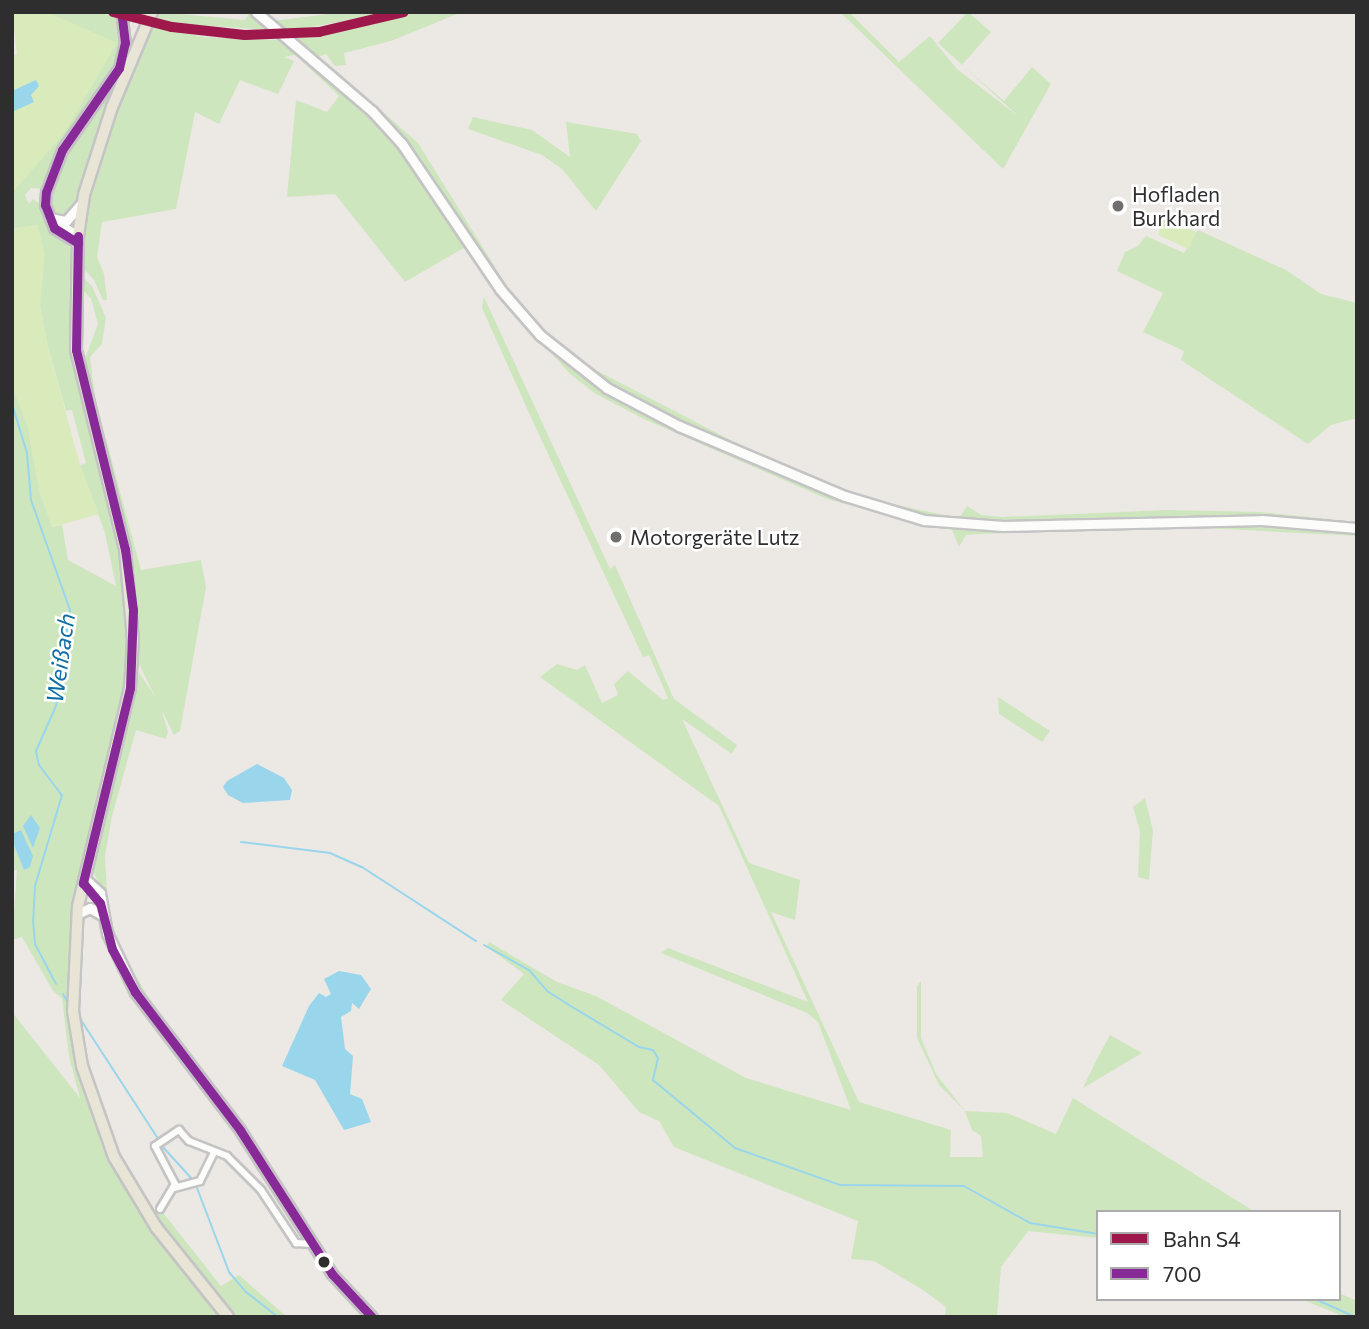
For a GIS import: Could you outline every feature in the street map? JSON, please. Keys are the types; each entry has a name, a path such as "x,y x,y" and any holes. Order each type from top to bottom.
{"main road":[{"path":"78,239 50,218 46,192 62,150 122,60 125,43 121,12"},
{"path":"152,12 112,107 85,195 78,239 76,350 125,549 133,610 130,688 77,914 72,975 82,1066 114,1157 175,1251 228,1317"},
{"path":"256,12 372,111 401,144 500,289 540,335 607,388 679,426 845,496 945,523 1017,526 1187,519 1357,528"},
{"path":"50,218 71,219 85,195"},
{"path":"84,880 100,903 112,949 135,992 240,1130 312,1244 372,1317"},
{"path":"77,914 90,908 102,915"}],"street":[{"path":"174,1188 155,1149 164,1139 179,1130 189,1141 227,1156 261,1190 296,1242 312,1244"},
{"path":"160,1209 174,1188 200,1181 214,1152"}],"green space":[{"path":"12,12 47,12 117,43 63,135 12,193 12,57 17,54"},
{"path":"36,12 98,12 118,18 123,41 118,66 44,189 31,188 25,195 29,204 33,199 40,204 48,227 71,249 70,318 76,373 120,550 128,620 123,698 73,913 68,982 78,1066 87,1100 92,1101 98,1122 150,1212 160,1209 221,1286 239,1275 287,1317 234,1317 214,1292 223,1317 12,1317 12,1012 80,1098 69,1056 62,998 53,991 22,937 12,940 17,870 12,871 12,840 24,869 21,831 12,834 12,386 27,424 52,527 62,525 68,560 116,586 105,533 80,465 86,463 72,410 66,411 48,347 40,306 38,225 12,229 12,190"},
{"path":"159,12 245,20 250,12 271,30 163,23 155,20"},
{"path":"344,12 391,12 302,29 284,30 273,21"},
{"path":"417,12 462,12 391,41 344,53 346,65 335,66 326,54 314,58 294,39"},
{"path":"840,12 849,12 899,62 930,36 957,69 1019,117 963,66 1004,101 1032,67 1051,84 1003,169"},
{"path":"968,12 991,32 962,65 938,43"},
{"path":"151,26 204,37 281,40 298,54 284,57 294,61 278,94 240,80 219,124 195,112 176,209 102,222 97,257 104,274 107,300 103,300 94,280 82,267 90,191 126,82"},
{"path":"302,61 332,80 398,143 467,246 405,282 335,194 287,197 296,100 327,112 339,96"},
{"path":"325,61 418,143 510,291 550,336 588,366 761,456 872,500 959,518 967,506 981,515 1002,517 1167,510 1261,512 1357,522 1357,536 1184,527 966,535 959,547 952,530 827,499 644,419 596,394 570,374 498,294 554,350 641,408 845,496 908,516 957,522 876,505 815,483 649,408 576,362 518,307 416,155 321,64"},
{"path":"123,65 73,214 55,216 50,194 63,156"},
{"path":"473,117 532,130 570,157 566,122 637,134 641,141 596,211 562,169 542,155 468,129"},
{"path":"1153,215 1196,232 1189,249 1158,235 1161,227 1149,225"},
{"path":"38,225 45,256 40,306 48,347 80,465 99,514 52,527 39,491 27,424 12,386 12,229"},
{"path":"1198,230 1286,270 1321,294 1357,303 1357,418 1331,425 1308,444 1181,360 1184,351 1143,332 1163,293 1117,271 1125,252 1138,246 1146,236 1184,253"},
{"path":"82,276 92,286 106,318 102,344 90,357 95,398 141,570 201,560 206,587 180,731 174,735 137,660 130,552 83,364 98,324 91,299 80,286"},
{"path":"484,297 610,569 615,565 674,699 737,745 732,754 682,719 749,863 800,880 795,920 771,912 859,1102 951,1130 950,1157 983,1157 981,1136 972,1130 965,1111 1007,1113 1056,1134 1073,1098 1252,1210 1096,1210 1096,1238 1028,1231 1001,1267 997,1317 945,1317 946,1307 923,1290 874,1261 851,1259 858,1221 674,1147 659,1121 639,1112 599,1065 501,1000 524,974 487,947 489,942 557,982 596,996 746,1078 851,1110 818,1022 807,1013 661,953 668,948 808,1002 719,806 540,677 557,664 577,670 585,665 602,703 618,695 614,684 628,671 663,700 668,698 649,655 643,657 482,308"},
{"path":"138,671 160,704 168,732 166,739 136,730 112,816 105,856 108,910 118,941 111,937 103,890 92,870"},
{"path":"998,697 1050,731 1042,742 999,714"},
{"path":"1145,798 1153,831 1149,880 1138,877 1140,831 1133,807"},
{"path":"121,950 157,1013 243,1121 320,1247 140,992"},
{"path":"921,981 921,1038 936,1074 965,1111 939,1085 917,1038 917,986"},
{"path":"1110,1035 1142,1053 1083,1088 1096,1061"},
{"path":"1341,1294 1357,1301 1357,1317 1345,1317 1306,1301 1341,1301"}],"water":[{"path":"36,80 39,86 31,95 34,102 12,112 12,91"},
{"path":"257,764 284,778 292,790 290,800 243,803 228,795 223,787 227,781"},
{"path":"31,815 40,828 33,848 23,826"},
{"path":"21,830 33,856 30,867 24,870 12,840 12,834"},
{"path":"339,971 361,975 371,989 359,1009 352,1003 351,1011 341,1017 345,1049 353,1056 350,1094 362,1099 371,1122 344,1130 315,1080 282,1066 309,1006 319,993 326,997 331,994 324,979"}],"waterway":[{"name":"Weißach","path":"12,404 27,453 31,500 70,610 56,706 36,751 39,765 62,795 35,886 33,920 35,944 56,984"},
{"path":"241,842 330,853 362,867 476,941"},
{"path":"484,945 529,970 547,991 569,1005 639,1047 653,1050 658,1058 653,1080 735,1148 840,1185 964,1186 1030,1223 1096,1234"},
{"name":"Weißach","path":"63,994 68,1003"},
{"name":"Weißach","path":"79,1017 159,1140"},
{"name":"Weißach","path":"161,1145 191,1178"},
{"name":"Weißach","path":"197,1188 229,1272 246,1292 278,1317"},
{"path":"1319,1301 1355,1317"}],"rail line":[{"name":"S4","path":"113,12 172,27 245,35 319,32 404,12"}],"transit line":[{"name":"700","path":"78,243 54,228 45,205 46,192 62,150 119,68 125,43 121,12"},
{"name":"700","path":"78,236 76,350 125,549 133,610 130,688 83,883 100,903 112,949 135,992 240,1130 332,1274 372,1317"}],"place":[{"name":"Hofladen Burkhard","path":"1118,206"},
{"name":"Motorgeräte Lutz","path":"616,537"}]}
